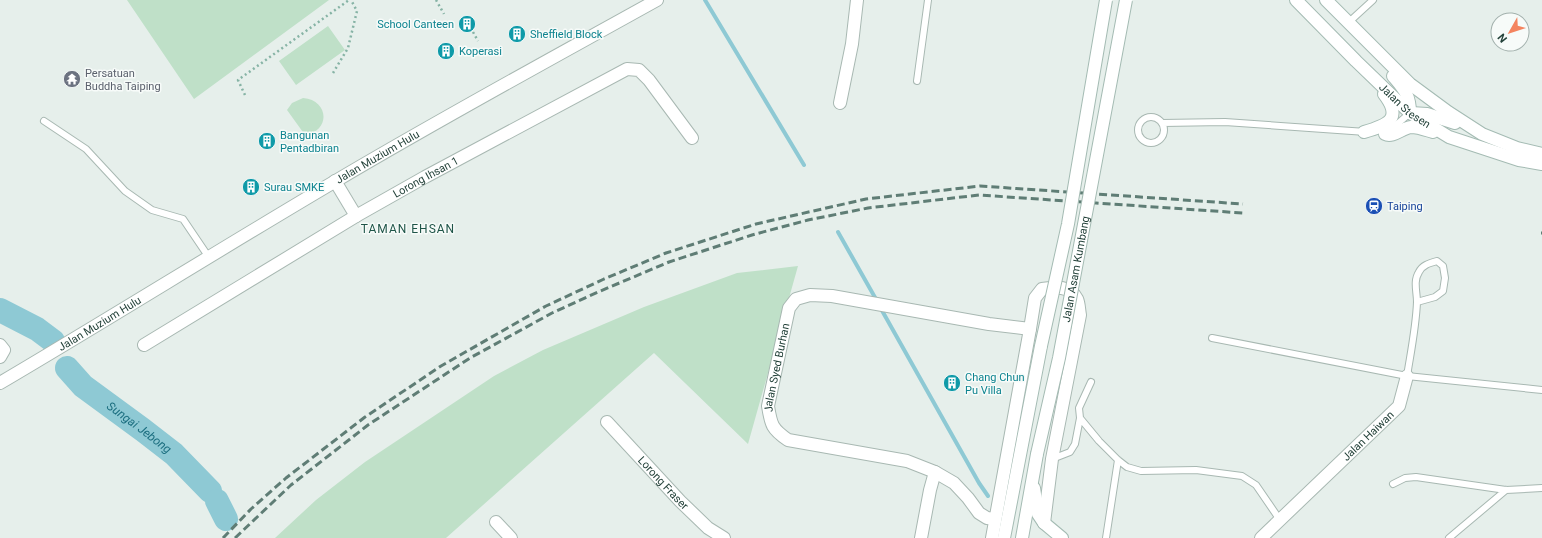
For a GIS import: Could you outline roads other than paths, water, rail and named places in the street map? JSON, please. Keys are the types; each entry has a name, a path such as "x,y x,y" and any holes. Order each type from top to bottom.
{"street":[{"name":"Jalan Muzium Hulu","path":"0,383 208,256 335,181 465,106 657,0"},
{"path":"840,103 852,44 857,0"},
{"name":"Jalan Asam Kumbang","path":"1000,537 1011,500 1040,346 1068,224 1106,0"},
{"name":"Jalan Asam Kumbang","path":"1022,538 1037,454 1061,351 1126,0"},
{"name":"Jalan Stesen","path":"1326,0 1410,84 1448,112 1482,134 1517,148 1542,154"},
{"name":"Jalan Stesen","path":"1297,1 1410,113 1449,137 1519,160 1542,164"},
{"path":"1365,40 1375,56 1408,94 1410,113 1427,114 1440,117 1482,134"},
{"path":"1356,61 1386,95 1394,114 1387,124 1364,132"},
{"name":"Lorong Ihsan 1","path":"144,345 356,216 425,177 627,69 639,70 649,80 692,138"},
{"path":"1385,134 1388,136 1405,128 1414,127 1449,137"},
{"path":"335,181 356,216"},
{"path":"1000,537 995,519 1035,298 1042,289 1059,287 1069,290 1076,298 1080,315 1052,459 1044,522"},
{"name":"Jalan Syed Burhan","path":"995,519 987,518 979,513 954,483 935,472 907,461 788,440 777,432 771,423 768,406 789,308 796,299 810,295 832,296 989,324 1030,329"},
{"path":"0,345 4,350 0,357"},
{"name":"Jalan Haiwan","path":"1261,538 1399,406 1408,376"},
{"name":"Lorong Fraser","path":"607,422 680,501 708,528 724,538"},
{"path":"921,538 935,472"},
{"path":"1033,481 1038,514 1044,522 1062,538"},
{"path":"496,522 511,538"}],"lane":[{"path":"917,81 928,0"},
{"path":"1349,22 1373,0"},
{"path":"1162,124 1164,128 1163,137 1156,143 1147,143 1138,133 1138,125 1144,119 1152,117 1156,118 1162,124 1225,122 1385,134 1398,125 1410,113"},
{"path":"44,121 86,149 125,190 152,210 183,219 208,256"},
{"name":"Jalan Haiwan","path":"1408,376 1417,302 1416,279 1420,270 1428,264 1437,261 1443,266 1445,278 1443,291 1435,297 1417,302"},
{"path":"1212,338 1408,376 1542,390"},
{"path":"1052,459 1070,452 1075,444 1080,418 1079,408 1091,382"},
{"path":"1080,418 1118,460 1127,467 1141,471 1196,470 1242,476 1256,485 1280,520"},
{"path":"1106,538 1118,460"},
{"path":"1393,484 1405,478 1416,477 1506,490 1542,488"},
{"path":"1450,538 1506,490"}],"waterway":[{"path":"705,0 804,165"},
{"path":"838,232 877,301"},
{"path":"880,307 979,483 988,496"},
{"name":"Sungai Jebong","path":"0,310 37,329 53,341"},
{"name":"Sungai Jebong","path":"67,368 83,386 174,454 210,491"},
{"name":"Sungai Jebong","path":"217,501 226,519"}],"railway":[{"path":"223,538 251,509 286,478 365,417 441,366 546,306 604,279 666,253 756,224 866,199 980,186 1243,204"},
{"path":"235,538 291,485 368,425 470,358 552,313 598,292 669,262 752,235 808,220 868,208 979,195 1243,213"}],"place":[{"name":"School Canteen","path":"467,24"},
{"name":"Sheffield Block","path":"517,34"},
{"name":"Koperasi","path":"446,51"},
{"name":"Persatuan Buddha Taiping","path":"72,79"},
{"name":"Bangunan Pentadbiran","path":"267,141"},
{"name":"Surau SMKE","path":"251,187"},
{"name":"Taiping","path":"1374,206"},
{"name":"Chang Chun Pu Villa","path":"952,383"}],"district":[{"name":"TAMAN EHSAN","path":"408,229"}]}
